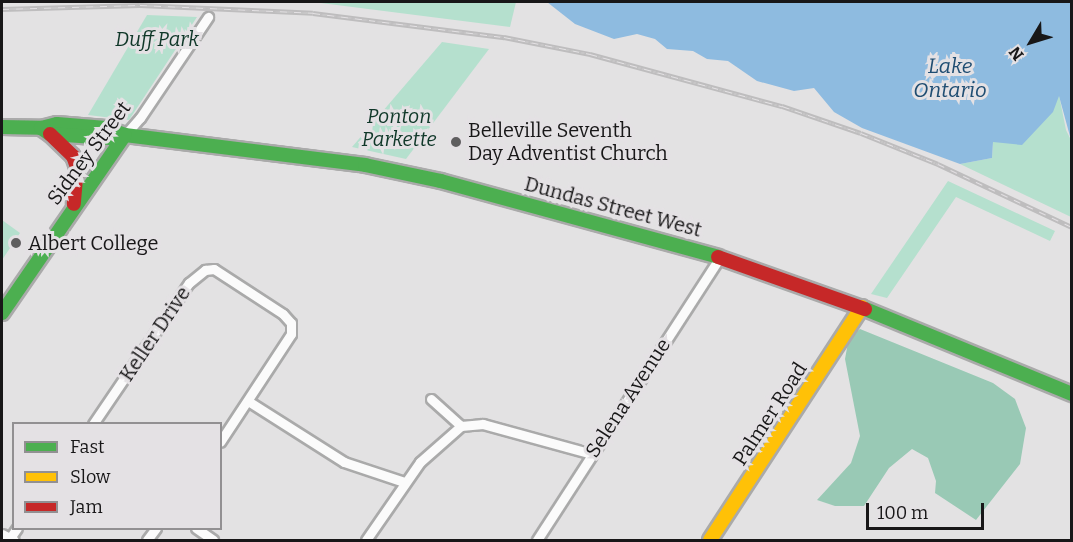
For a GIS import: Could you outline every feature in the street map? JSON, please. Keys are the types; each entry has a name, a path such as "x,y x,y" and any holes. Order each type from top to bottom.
{"main road":[{"name":"Dundas Street West","path":"2,127 106,139 125,135 365,165 441,180 720,256 862,307 1071,394"},
{"path":"46,131 73,156 77,167 74,204"},
{"name":"Sidney Street","path":"2,313 74,204 125,135"},
{"name":"Palmer Road","path":"710,540 862,307"}],"street":[{"name":"Sidney Street","path":"125,135 140,118 208,16"},
{"name":"Selena Avenue","path":"537,540 720,256"},
{"name":"Keller Drive","path":"94,422 189,282 206,270 214,269 291,323 291,334 222,439"},
{"path":"431,399 461,426"},
{"path":"248,401 344,462 404,482"},
{"path":"366,540 404,482 439,442 461,426 483,424 592,454"},
{"path":"199,530 213,540"}],"green space":[{"path":"313,2 516,2 510,27"},
{"name":"Duff Park","path":"147,15 197,17 129,120 88,115"},
{"name":"Ponton Parkette","path":"442,42 489,49 406,159 352,147"},
{"path":"1059,95 1066,130 1071,140 1071,217 960,164 992,158 993,142"},
{"path":"948,181 1055,231 1050,241 956,197 887,298 871,294"},
{"path":"2,220 20,233 2,260"},
{"path":"860,329 993,383 1015,399 1026,428 1020,464 976,520 935,493 936,481 928,458 912,449 889,468 864,506 835,506 817,500 851,463 860,436 845,359 849,337"}],"water":[{"name":"Lake Ontario","path":"547,2 1071,2 1071,140 1059,96 1053,112 1022,145 993,142 992,158 960,164 862,128 834,112 814,88 794,91 757,81 728,61 707,59 693,51 667,49 655,39 637,34 614,39 575,24"}],"railway":[{"path":"2,9 140,5 313,13 504,37 590,54 782,106 861,133 938,164 1072,227"}],"traffic: fast":[{"path":"2,127 41,128 57,124 106,128 125,135 365,165 441,181 718,257"},
{"path":"41,128 50,134 110,138"},
{"path":"2,313 125,135"},
{"path":"865,309 1072,394"}],"traffic: slow":[{"path":"710,540 862,307"}],"traffic: jam":[{"path":"50,134 73,156 77,167 74,204"},
{"path":"718,257 865,309"}],"place":[{"name":"Belleville Seventh Day Adventist Church","path":"456,142"},
{"name":"Albert College","path":"16,243"}]}
